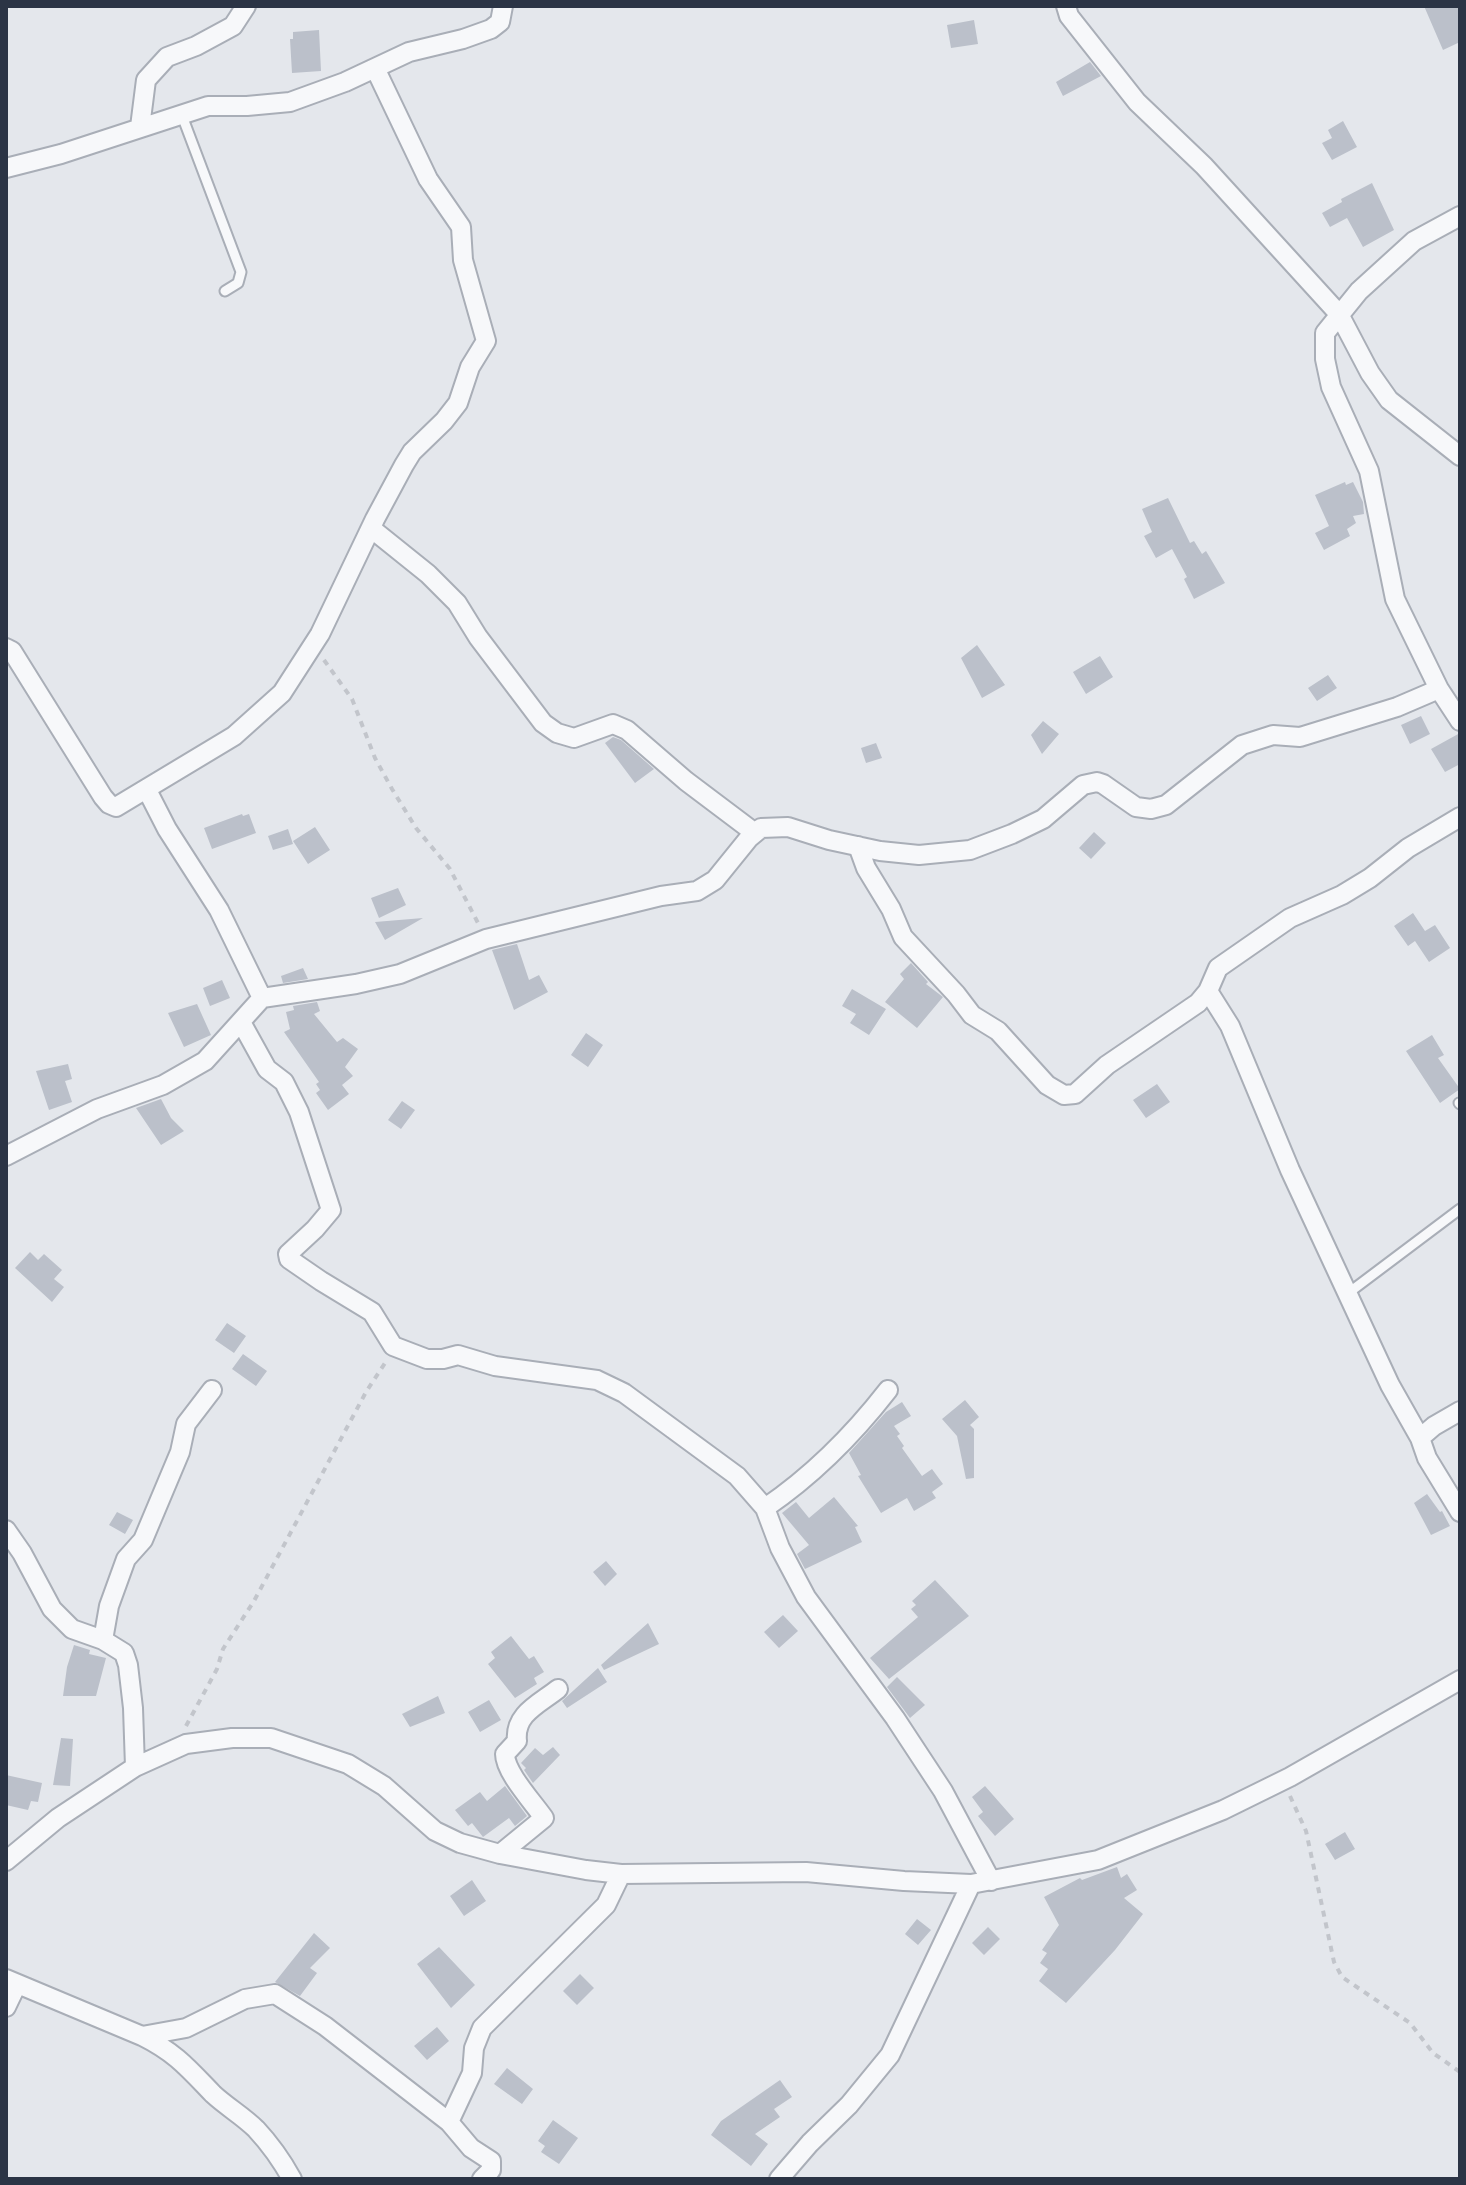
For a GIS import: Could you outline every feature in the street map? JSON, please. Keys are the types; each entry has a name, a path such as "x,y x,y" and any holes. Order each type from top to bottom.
{"street":[{"path":"140,127 146,80 167,57 233,26 246,6"},
{"path":"6,168 61,154 208,106 290,102 345,82 409,52 491,29 500,22 503,6"},
{"path":"1066,6 1069,16 1137,102 1204,166 1339,314 1370,373 1389,400 1460,456"},
{"path":"6,648 12,651 75,755 109,804 116,807 234,736 282,693 314,644 375,519 412,452 458,403 470,367 486,341 463,260 461,227 428,179 375,68"},
{"path":"1460,216 1414,241 1359,291 1325,333 1325,359 1331,387 1369,471 1395,599 1439,689 1460,721"},
{"path":"372,529 428,574 457,603 494,660 543,723 557,733 574,738 613,724 627,730 686,781 755,833"},
{"path":"6,1156 97,1109 163,1085 205,1061 262,998 400,974 486,939 661,896 697,891 715,880 761,828 788,827 858,846 919,855 970,850 1043,819 1083,785 1097,782 1136,807 1151,809 1166,805 1242,745 1273,735 1300,737 1397,707 1439,689"},
{"path":"147,790 167,829 219,910 262,998"},
{"path":"858,846 866,868 891,909 903,937 972,1015 998,1031 1047,1085 1064,1095 1075,1094 1107,1065 1198,1003 1208,991 1218,968 1290,918 1342,895 1408,848 1460,817"},
{"path":"1208,991 1230,1026 1290,1170 1390,1385 1434,1470 1460,1512"},
{"path":"241,1022 267,1069 284,1082 299,1112 331,1210 288,1254 289,1259 372,1312 393,1346 427,1359 458,1355 495,1366 597,1380 624,1393 737,1476 765,1508 780,1548 806,1597 887,1707 943,1791 991,1881"},
{"path":"103,1640 109,1606 126,1559 143,1540 180,1452 186,1424 212,1390"},
{"path":"765,1508 794,1488 834,1450 888,1390"},
{"path":"1420,1438 1460,1411"},
{"path":"6,1530 52,1609 72,1629 103,1640 124,1653 133,1708 135,1767"},
{"path":"6,1861 58,1818 135,1767 186,1744 232,1738 271,1738 348,1764 384,1786 435,1831 460,1843 500,1854 621,1874 806,1872 971,1884 1098,1860 1223,1810 1281,1781 1460,1680"},
{"path":"500,1854 544,1818 508,1772 505,1754 517,1741 516,1729 522,1716 558,1689"},
{"path":"449,2122 472,2073 474,2048 482,2028 606,1905 621,1874"},
{"path":"779,2179 849,2105 890,2055 971,1884"},
{"path":"6,2007 12,1982 169,2049 212,2092 255,2128 281,2159 292,2179"},
{"path":"142,2036 186,2028 245,1999 275,1994 325,2026 449,2122 471,2148 491,2161 491,2170 482,2179"}],"lane":[{"path":"181,113 241,272 238,283 225,291"},
{"path":"1347,1294 1460,1209"}],"path":[{"path":"314,644 352,699 375,758 392,789 416,828 450,869 486,939"},
{"path":"186,1744 185,1728 217,1669 223,1649 254,1601 293,1524 366,1392 384,1367 393,1346"},
{"path":"1281,1781 1306,1831 1334,1962 1342,1977 1410,2023 1433,2053 1460,2072"}],"building":[{"path":"1424,6 1460,6 1460,42 1443,50"},
{"path":"974,20 978,44 951,48 947,25"},
{"path":"319,30 321,71 292,73 290,39 293,39 293,32"},
{"path":"1090,62 1101,76 1063,96 1056,82"},
{"path":"1343,121 1357,147 1332,160 1322,143 1332,138 1328,130"},
{"path":"1372,183 1394,230 1363,247 1347,218 1330,227 1322,213"},
{"path":"1345,482 1346,485 1353,482 1363,502 1364,514 1353,516 1356,523 1347,529 1350,536 1324,550 1315,533 1329,526 1315,495"},
{"path":"1168,498 1190,543 1194,541 1202,554 1206,551 1225,583 1194,599 1184,579 1187,577 1172,549 1156,558 1144,536 1152,532 1142,509"},
{"path":"977,645 1005,685 982,698 961,658"},
{"path":"1100,656 1113,677 1086,694 1073,672"},
{"path":"1328,675 1337,688 1317,701 1308,688"},
{"path":"1421,716 1430,734 1410,744 1401,725"},
{"path":"1043,721 1059,734 1042,754 1031,735"},
{"path":"1460,733 1460,764 1445,772 1431,749"},
{"path":"613,737 621,740 654,769 635,783 605,743"},
{"path":"876,743 882,758 866,763 861,748"},
{"path":"249,814 256,833 212,849 204,828"},
{"path":"315,827 330,850 308,864 293,841"},
{"path":"288,829 293,844 273,850 268,836"},
{"path":"1094,832 1106,843 1091,859 1079,848"},
{"path":"398,888 406,905 379,918 371,898"},
{"path":"1413,913 1425,931 1435,925 1450,948 1429,962 1415,941 1408,946 1394,926"},
{"path":"423,918 385,940 375,922"},
{"path":"517,944 529,980 539,975 548,992 514,1010 492,950"},
{"path":"911,963 928,982 926,984 943,997 917,1028 885,1002 904,979 900,974"},
{"path":"303,968 308,979 283,983 281,976"},
{"path":"222,980 230,998 210,1006 203,988"},
{"path":"852,989 886,1009 869,1035 850,1023 856,1014 842,1006"},
{"path":"317,1002 320,1011 314,1014 337,1042 343,1038 358,1049 345,1067 353,1076 342,1085 349,1094 328,1110 316,1093 320,1090 316,1084 319,1082 284,1032 290,1029 286,1012 294,1010 293,1006"},
{"path":"197,1004 211,1035 184,1047 168,1013"},
{"path":"586,1033 603,1045 588,1067 571,1055"},
{"path":"1432,1035 1444,1055 1438,1058 1460,1089 1440,1103 1406,1051"},
{"path":"68,1064 72,1079 65,1081 72,1102 49,1110 36,1071"},
{"path":"1157,1084 1170,1102 1146,1118 1133,1100"},
{"path":"161,1099 171,1118 184,1131 161,1145 136,1108"},
{"path":"402,1101 415,1110 401,1129 388,1120"},
{"path":"30,1252 38,1260 44,1254 62,1270 54,1279 64,1287 52,1302 15,1268"},
{"path":"227,1323 246,1336 234,1353 215,1340"},
{"path":"243,1354 267,1371 256,1386 232,1369"},
{"path":"965,1400 979,1417 970,1425 974,1429 974,1478 966,1479 957,1436 942,1419"},
{"path":"902,1402 911,1416 894,1426 900,1434 897,1436 904,1446 902,1448 922,1476 932,1469 943,1484 932,1492 936,1498 914,1511 907,1498 881,1513 858,1476 861,1475 849,1453 886,1412"},
{"path":"1427,1494 1450,1526 1431,1535 1414,1503"},
{"path":"834,1497 858,1526 855,1527 862,1542 805,1569 797,1554 809,1545 782,1513 796,1502 809,1518"},
{"path":"117,1512 133,1520 125,1534 109,1525"},
{"path":"606,1561 617,1574 605,1586 593,1572"},
{"path":"935,1580 969,1616 889,1679 870,1658 918,1617 911,1609 916,1605 912,1601"},
{"path":"783,1615 798,1631 779,1648 764,1632"},
{"path":"648,1623 659,1644 604,1670 601,1665"},
{"path":"511,1636 529,1659 534,1656 544,1672 534,1678 537,1684 515,1698 488,1664 495,1658 491,1652"},
{"path":"74,1645 90,1650 89,1654 106,1658 96,1696 63,1696"},
{"path":"598,1668 607,1682 567,1708 562,1701"},
{"path":"897,1677 925,1705 910,1718 887,1687"},
{"path":"438,1696 445,1713 410,1727 402,1714"},
{"path":"489,1700 501,1720 480,1732 468,1712"},
{"path":"61,1738 73,1739 70,1786 53,1785"},
{"path":"553,1747 560,1755 533,1783 521,1763 535,1748 543,1755"},
{"path":"6,1775 42,1783 38,1802 31,1801 28,1810 6,1805"},
{"path":"505,1786 527,1816 515,1826 509,1818 483,1837 472,1823 468,1826 455,1810 480,1792 487,1801"},
{"path":"985,1786 1014,1819 995,1836 978,1816 983,1812 972,1797"},
{"path":"1345,1832 1355,1849 1335,1860 1325,1844"},
{"path":"1117,1867 1121,1878 1127,1874 1137,1890 1124,1898 1143,1914 1066,2003 1039,1981 1048,1969 1040,1963 1047,1953 1042,1950 1059,1925 1044,1897 1080,1878 1082,1880"},
{"path":"472,1880 486,1901 464,1916 450,1896"},
{"path":"917,1919 931,1930 918,1945 905,1934"},
{"path":"988,1927 1000,1939 984,1955 972,1943"},
{"path":"314,1933 330,1948 310,1968 317,1973 300,1996 275,1982"},
{"path":"439,1947 475,1985 451,2008 417,1964"},
{"path":"580,1974 594,1988 577,2005 563,1991"},
{"path":"437,2027 449,2041 427,2060 414,2046"},
{"path":"507,2068 533,2089 522,2104 494,2084"},
{"path":"780,2080 792,2097 774,2109 780,2117 755,2134 768,2144 751,2166 711,2135 721,2121"},
{"path":"553,2120 578,2138 559,2164 541,2152 545,2146 538,2141"}]}
